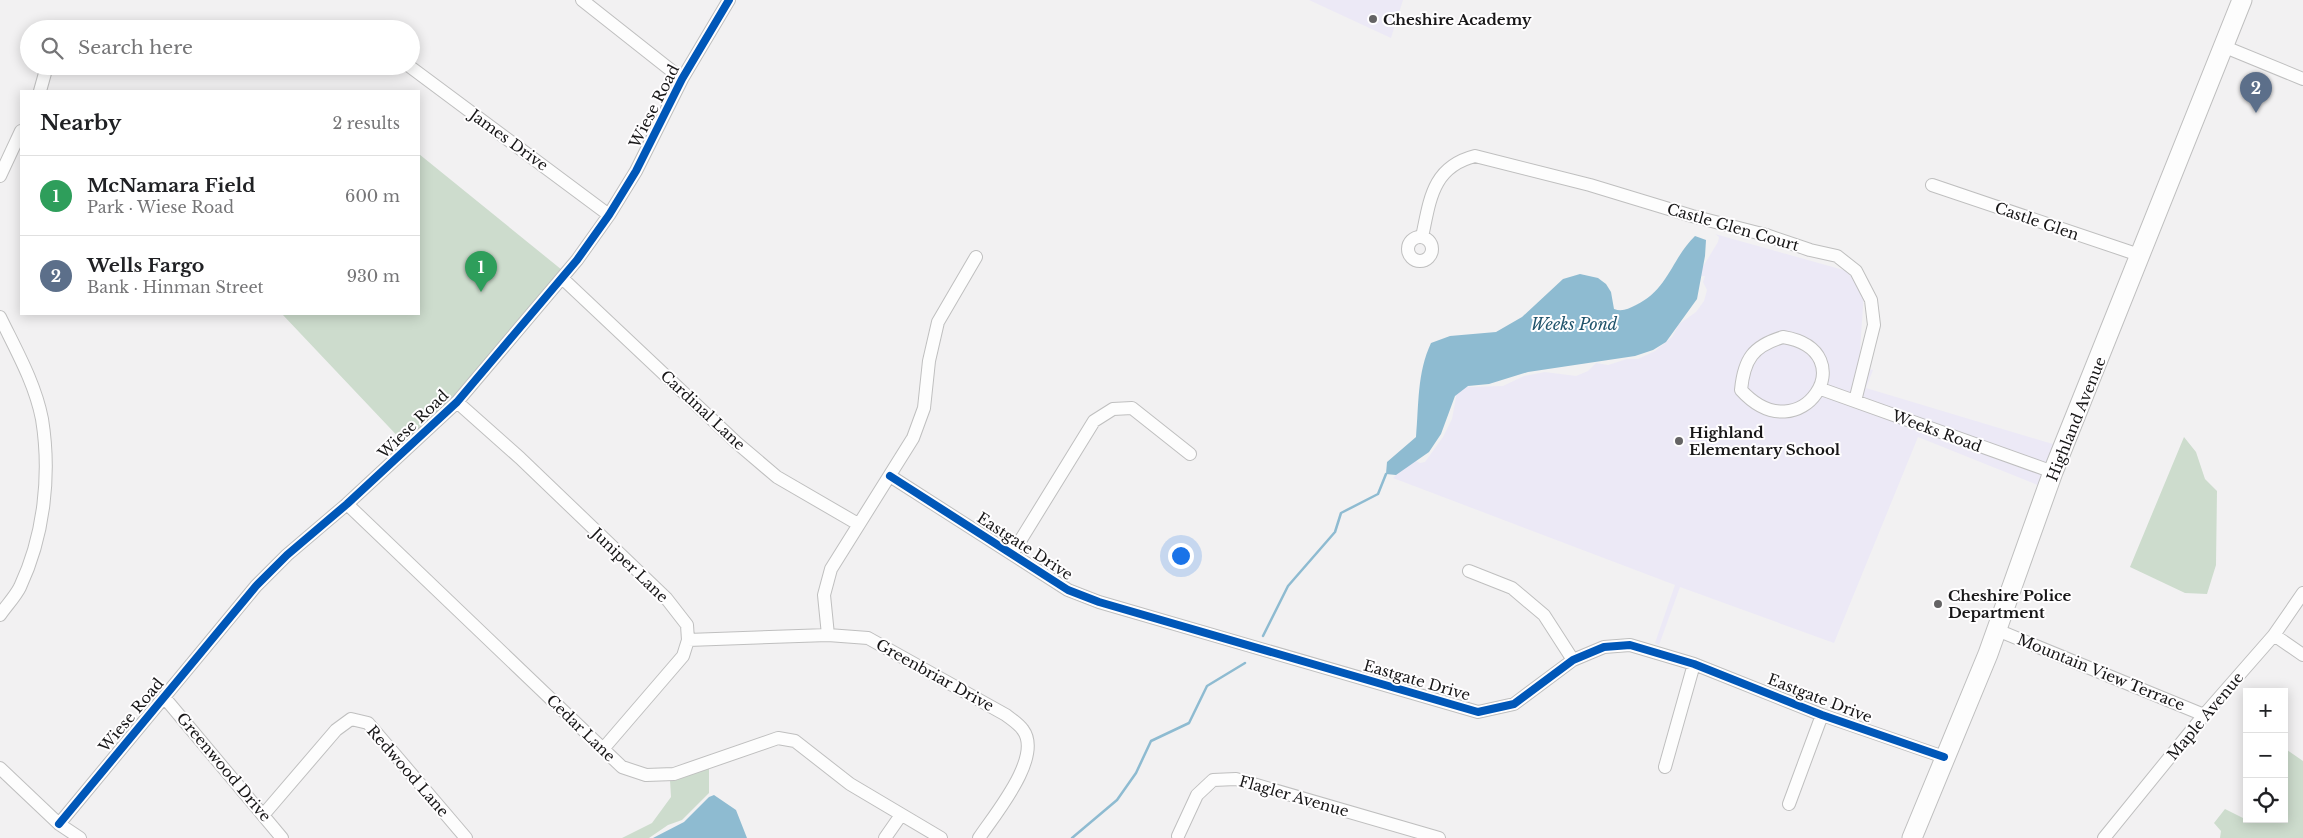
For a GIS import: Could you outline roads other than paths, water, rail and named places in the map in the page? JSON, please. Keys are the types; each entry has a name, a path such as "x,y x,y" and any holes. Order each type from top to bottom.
{"highway":[{"name":"Highland Avenue","path":"1912,838 1997,630 2053,472 2142,256 2242,0"}],"street":[{"path":"582,0 682,79"},
{"name":"Wiese Road","path":"59,824 256,586 287,555 347,504 457,402 562,278 609,215 636,171 682,79 729,0"},
{"path":"2225,46 2303,79"},
{"name":"James Drive","path":"420,74 609,215"},
{"path":"40,90 44,75"},
{"path":"0,176 20,132"},
{"name":"Castle Glen Court","path":"1422,237 1431,192 1442,174 1459,160 1474,156 1590,185 1692,216 1766,235 1810,250 1837,256 1856,271 1871,300 1874,325 1856,401"},
{"name":"Castle Glen","path":"1932,185 2142,256"},
{"path":"828,635 824,595 831,569 913,438 924,408 929,361 938,322 976,257"},
{"name":"Cardinal Lane","path":"562,278 738,443 777,477 858,524"},
{"path":"0,317 27,371 42,419 46,486 35,546 19,588 0,615"},
{"path":"1783,337 1798,340 1811,347 1820,359 1823,374 1821,389 1812,400 1786,411 1769,410 1753,404 1741,390 1744,369 1756,349 1767,342 1783,337"},
{"name":"Weeks Road","path":"1821,389 2053,472"},
{"name":"Juniper Lane","path":"457,402 520,458 666,598 687,625 688,640"},
{"path":"1012,554 1094,421 1113,409 1132,408 1190,454"},
{"name":"Eastgate Drive","path":"890,476 1068,590 1099,602 1478,712 1514,704 1573,660 1604,646 1630,645 1694,664 1822,715 1944,757"},
{"name":"Cedar Lane","path":"347,504 622,767 646,775 674,774 778,738 795,741 850,784 941,838"},
{"path":"1469,571 1512,588 1544,615 1573,660"},
{"name":"Maple Avenue","path":"2104,838 2204,715 2274,635 2303,593"},
{"name":"Mountain View Terrace","path":"1997,630 2204,715"},
{"name":"Greenbriar Drive","path":"688,640 828,635 868,638 1006,715 1023,730 1029,745 1026,765 979,838"},
{"path":"2274,635 2303,654"},
{"path":"603,750 683,656 688,640"},
{"path":"1665,767 1694,664"},
{"name":"Greenwood Drive","path":"164,697 264,814 282,838"},
{"path":"1789,804 1822,715"},
{"name":"Redwood Lane","path":"264,814 336,730 351,719 368,723 466,838"},
{"path":"0,768 59,824 78,837"},
{"name":"Flagler Avenue","path":"1178,837 1197,795 1213,780 1236,779 1439,838"},
{"path":"885,838 901,815"}],"water":[{"name":"Weeks Pond","path":"1695,236 1706,240 1697,299 1666,342 1653,350 1635,356 1528,372 1489,384 1468,386 1455,396 1441,434 1429,452 1396,475 1386,474 1387,462 1416,437 1421,377 1426,354 1431,343 1450,336 1496,332 1522,317 1563,279 1580,274 1598,278 1606,284 1611,292 1614,309 1630,308 1647,299 1655,291"},
{"path":"714,795 736,810 747,838 653,838 684,822 709,797"}],"waterway":[{"path":"1263,636 1288,586 1335,532 1341,513 1378,494 1386,474"},
{"path":"1072,838 1117,800 1136,773 1151,741 1189,723 1207,686 1245,663"}],"place":[{"name":"Cheshire Academy","path":"1373,19"},
{"name":"Wells Fargo","path":"2256,113"},
{"name":"McNamara Field","path":"481,292"},
{"name":"Highland Elementary School","path":"1679,441"},
{"name":"Cheshire Police Department","path":"1938,604"}]}
